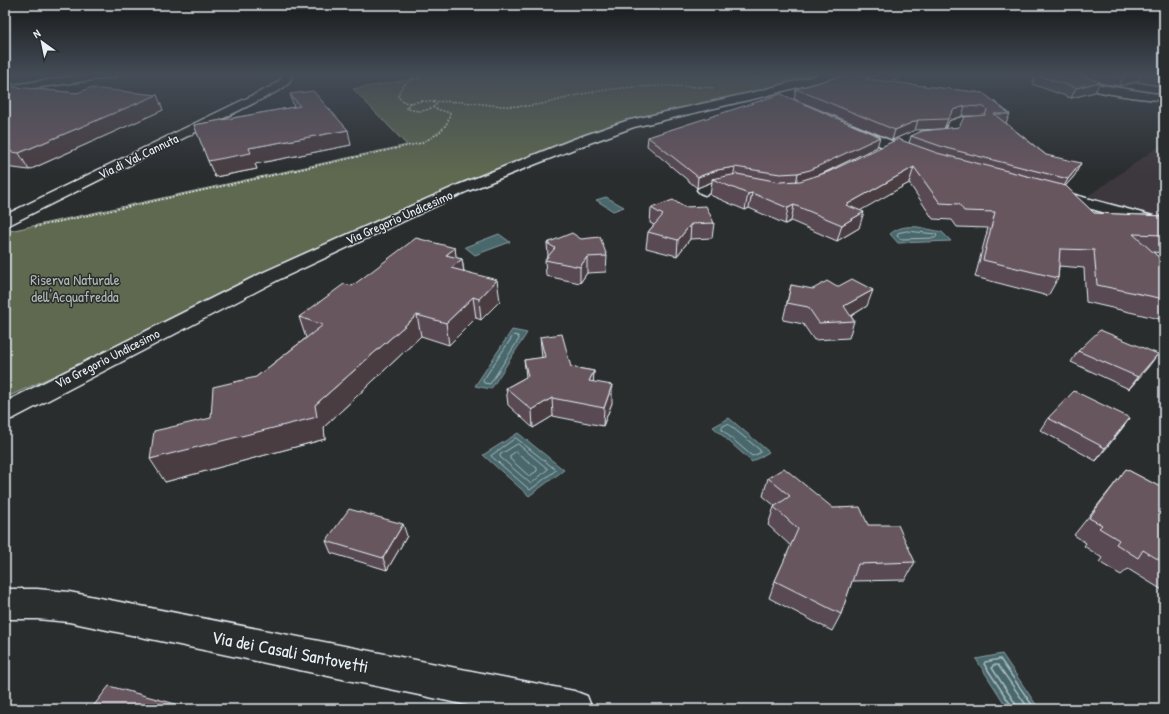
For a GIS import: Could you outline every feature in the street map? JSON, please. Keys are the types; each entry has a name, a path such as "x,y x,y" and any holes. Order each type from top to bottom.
{"street":[{"name":"Via di Val Cannuta","path":"5,221 228,107"},
{"name":"Via Gregorio Undicesimo","path":"5,412 87,368 265,279 384,223 470,185 622,126 699,107"},
{"path":"879,153 912,137 950,133 954,124 962,121 976,121"},
{"path":"840,124 892,147 924,158"},
{"path":"705,190 718,184 728,182 739,182 756,186"},
{"path":"1040,190 1164,224"},
{"name":"Via dei Casali Santovetti","path":"5,604 17,602 69,607 574,709"}],"path":[{"path":"28,229 421,143 439,134 450,118 450,113 444,110 433,108 420,111 411,110 407,107"}],"shaded area":[{"path":"1164,143 1164,218 1088,196"}],"green space":[{"name":"Riserva Naturale dell'Acquafredda","path":"371,107 685,107 588,133 459,184 379,219 58,374 5,398 5,232 407,145"}],"water":[{"path":"606,197 624,207 613,211 596,200"},
{"path":"918,227 942,232 951,241 898,243 890,234 903,228"},
{"path":"499,234 510,242 475,255 465,247"},
{"path":"512,330 527,333 491,389 475,386"},
{"path":"729,418 769,452 752,462 713,427"},
{"path":"518,433 564,470 529,496 483,455"},
{"path":"1002,654 1039,709 1008,709 976,659"}],"building":[{"path":"5,107 128,107 19,153 5,151"},
{"path":"293,107 328,107 348,130 249,148 251,153 208,161 194,125"},
{"path":"740,107 812,107 880,137 810,170 798,173 780,174 735,167 717,170 698,177 648,137"},
{"path":"840,107 961,107 953,110 948,119 918,120 895,130"},
{"path":"984,107 1001,107 1010,114 994,114 1046,155 1081,163 1068,179 946,148 911,136 922,131 959,127 964,117 985,115 987,110"},
{"path":"898,139 937,153 1066,186 1094,213 1164,216 1164,235 1133,234 1164,262 1164,299 1097,285 1094,250 1060,249 1058,278 983,260 995,212 964,211 959,204 940,203 914,167 846,205 864,212 842,225 794,205 788,208 712,179 737,174 780,182 800,181 828,172"},
{"path":"673,200 684,207 706,206 714,223 691,224 678,240 648,232 663,215 651,208"},
{"path":"572,233 581,239 600,237 607,256 587,257 580,267 545,260 555,248 547,243"},
{"path":"416,238 455,248 446,255 462,259 451,268 497,280 479,299 473,297 446,323 417,315 315,405 317,417 150,459 154,431 211,418 213,387 256,377 323,325 299,317 344,284 352,286"},
{"path":"852,279 873,290 844,306 854,321 819,323 808,307 787,303 791,285 813,289 827,281 837,287"},
{"path":"1100,330 1158,354 1138,377 1078,351"},
{"path":"562,334 571,367 594,371 589,381 612,385 604,408 552,398 532,410 506,388 528,376 524,360 545,357 540,337"},
{"path":"1074,391 1130,418 1105,448 1048,418"},
{"path":"784,468 833,508 860,507 868,525 898,525 915,562 858,564 841,614 775,581 798,529 774,507 790,496 768,478"},
{"path":"1126,469 1164,489 1164,563 1143,550 1138,558 1116,544 1119,540 1099,528 1102,525 1089,518"},
{"path":"349,509 403,524 383,558 326,541"},
{"path":"109,686 194,709 91,709"}]}
